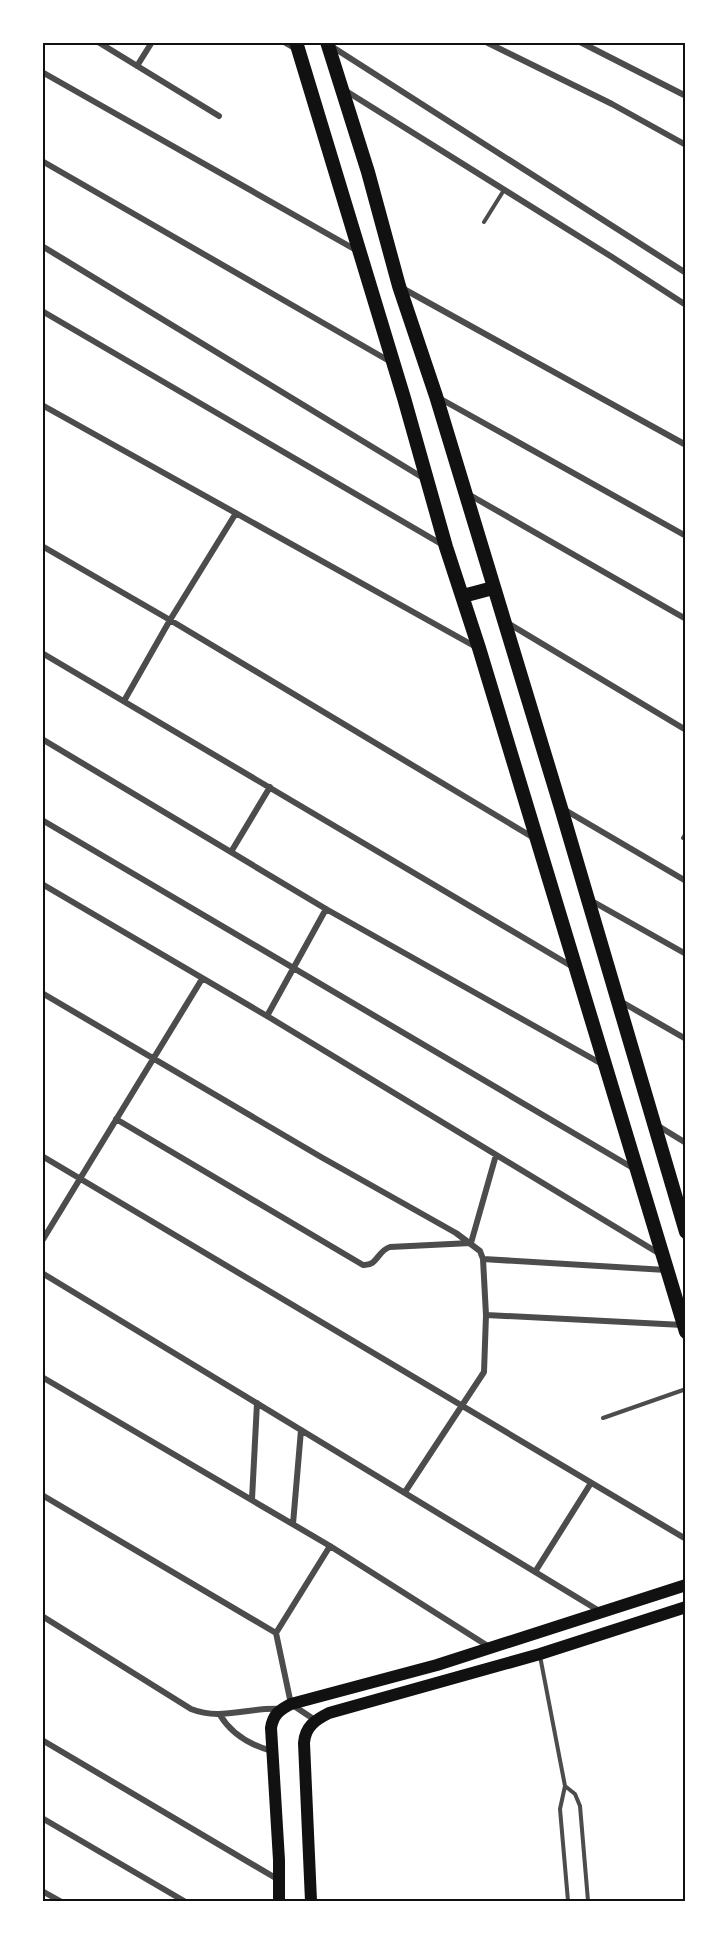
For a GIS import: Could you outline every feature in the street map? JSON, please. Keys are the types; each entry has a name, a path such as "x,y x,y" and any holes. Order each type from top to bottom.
{"main road":[{"path":"328,43 399,286 436,396 561,808 686,1232"},
{"path":"297,47 394,364 446,547 479,648 685,1329"},
{"path":"463,596 493,588"},
{"path":"279,1901 272,1724 285,1707 437,1665 686,1585"},
{"path":"311,1901 304,1743 306,1732 315,1720 329,1713 540,1654 686,1607"}],"street":[{"path":"98,42 219,116"},
{"path":"137,66 152,42"},
{"path":"284,42 297,47"},
{"path":"486,42 612,104 686,145"},
{"path":"580,42 686,96"},
{"path":"328,43 686,273"},
{"path":"42,72 359,252"},
{"path":"343,89 686,305"},
{"path":"42,161 394,364"},
{"path":"42,246 428,481"},
{"path":"399,286 686,445"},
{"path":"42,311 446,547"},
{"path":"436,396 686,536"},
{"path":"42,405 479,648"},
{"path":"464,492 686,620"},
{"path":"124,701 170,620 236,513"},
{"path":"42,546 537,840"},
{"path":"503,621 686,730"},
{"path":"42,653 576,969"},
{"path":"42,739 326,909 605,1066"},
{"path":"231,852 270,787"},
{"path":"561,808 686,881"},
{"path":"42,820 637,1170"},
{"path":"42,884 267,1016 663,1256"},
{"path":"586,898 686,954"},
{"path":"267,1016 326,909"},
{"path":"42,1241 202,979"},
{"path":"42,993 471,1243 480,1251 483,1259 486,1315 484,1372 405,1492"},
{"path":"616,999 686,1039"},
{"path":"116,1119 363,1265 370,1266 381,1252 390,1247 471,1243"},
{"path":"652,1122 686,1143"},
{"path":"471,1243 496,1155"},
{"path":"42,1156 686,1539"},
{"path":"483,1259 667,1270"},
{"path":"42,1273 601,1612"},
{"path":"486,1315 685,1329"},
{"path":"42,1377 330,1546 491,1648"},
{"path":"252,1499 257,1403"},
{"path":"293,1524 301,1430"},
{"path":"535,1572 591,1483"},
{"path":"42,1495 276,1633"},
{"path":"285,1707 276,1633 330,1546"},
{"path":"42,1616 201,1713 220,1715 285,1707 315,1720"},
{"path":"220,1715 229,1729 236,1734 254,1745 273,1751"},
{"path":"42,1740 279,1880"},
{"path":"42,1818 184,1901"},
{"path":"42,1891 60,1901"}],"lane":[{"path":"484,222 504,190"},
{"path":"683,838 686,832"},
{"path":"603,1418 686,1389"},
{"path":"540,1654 565,1786 560,1809 568,1901"},
{"path":"565,1786 574,1794 580,1806 588,1901"}]}
